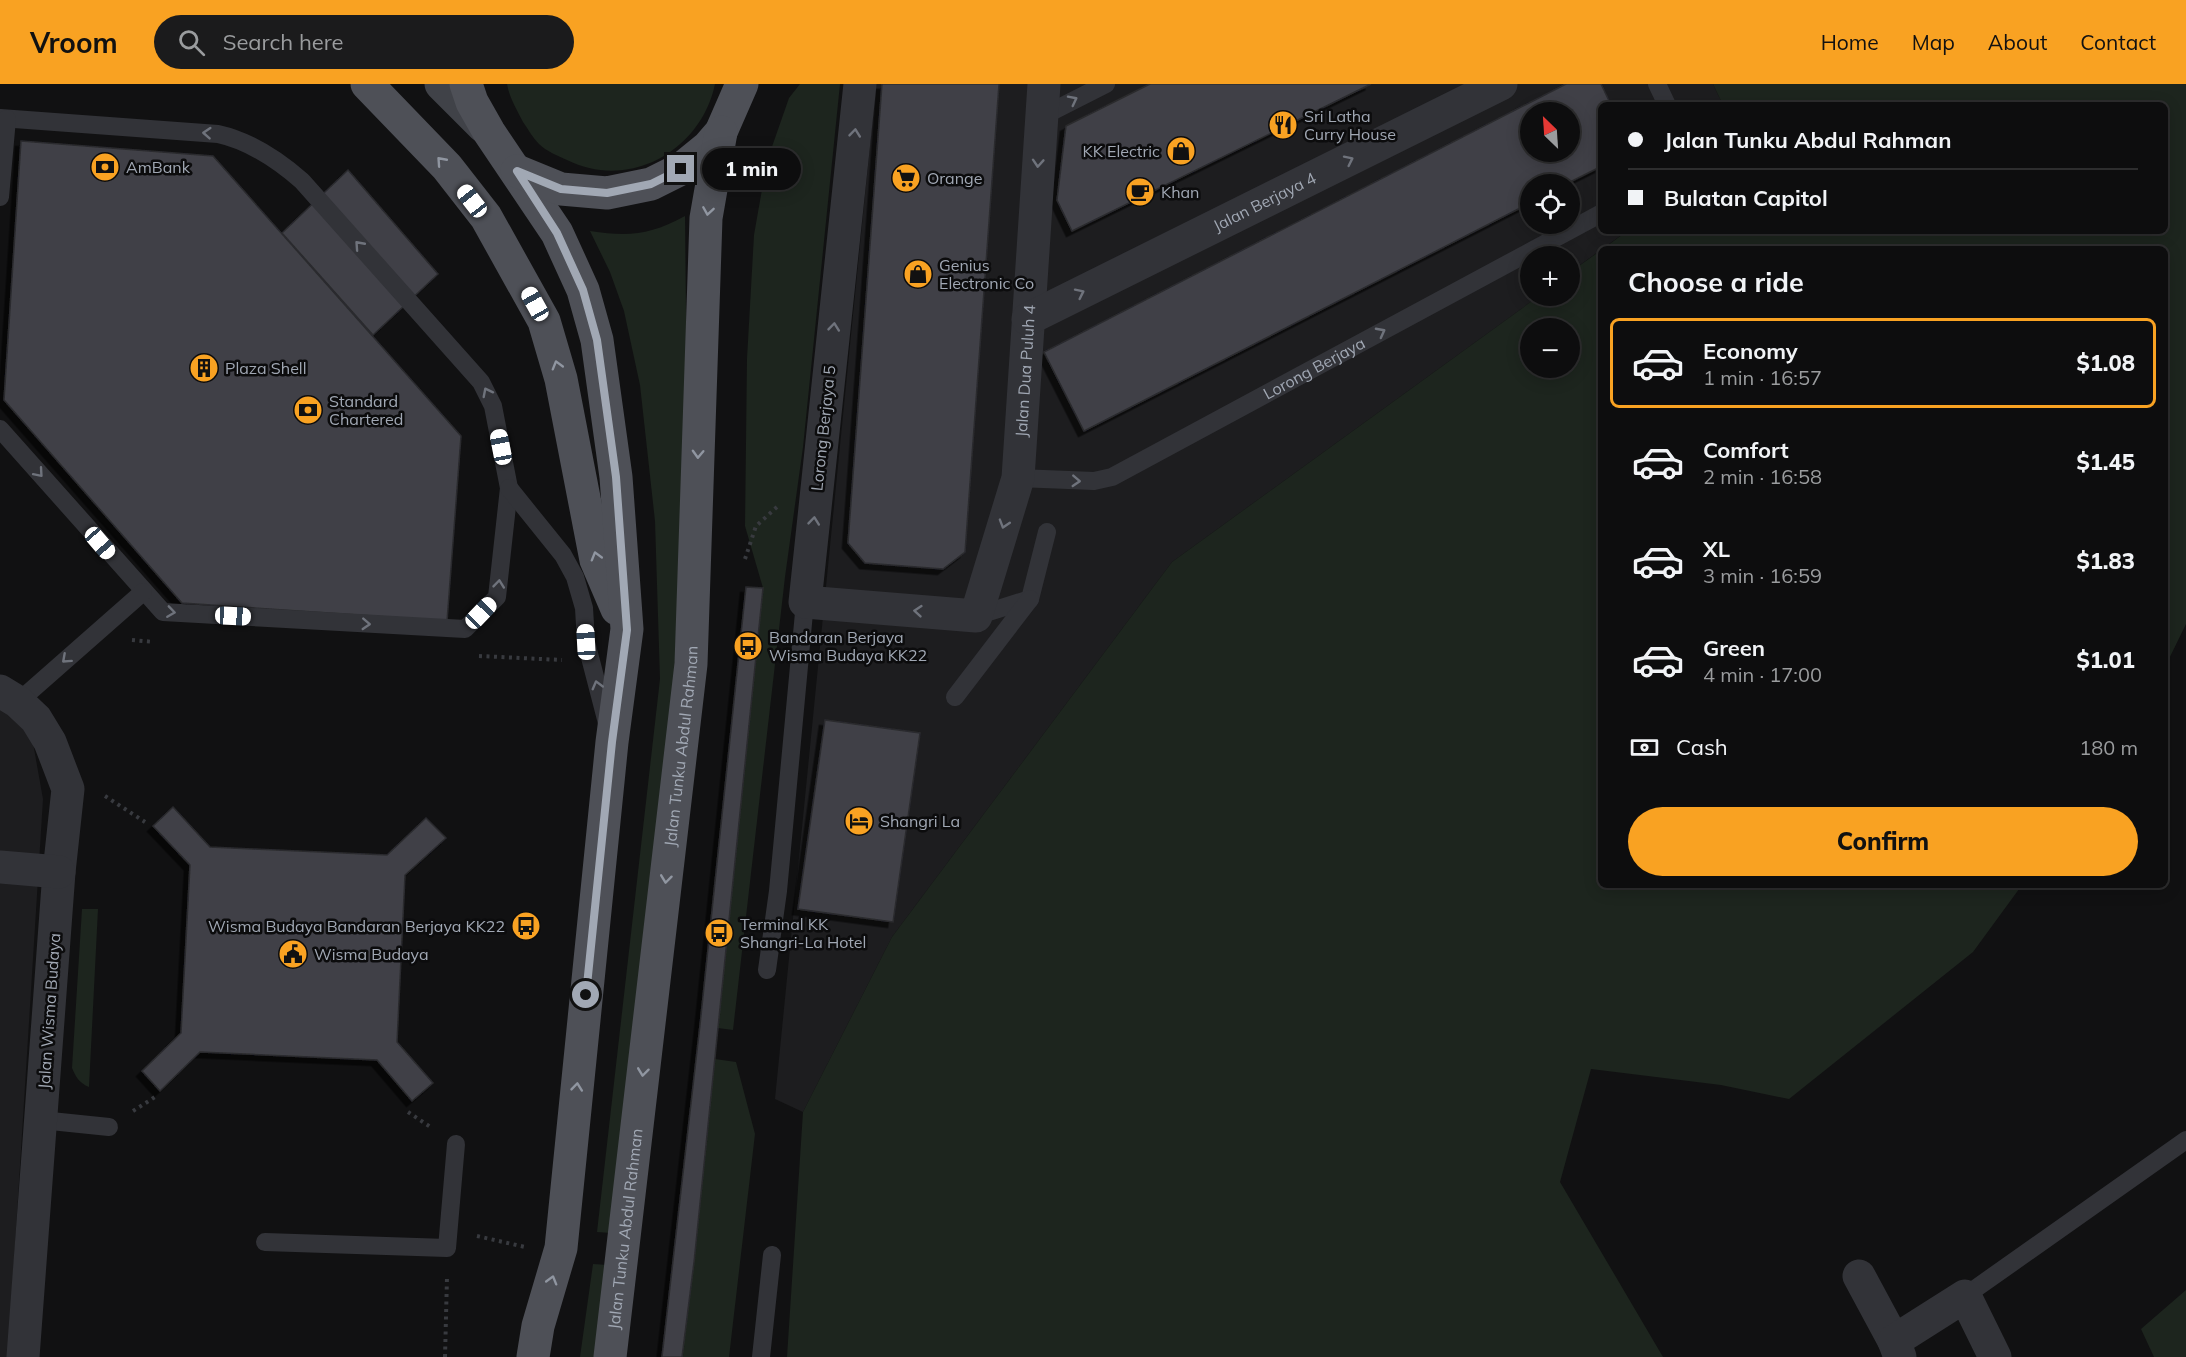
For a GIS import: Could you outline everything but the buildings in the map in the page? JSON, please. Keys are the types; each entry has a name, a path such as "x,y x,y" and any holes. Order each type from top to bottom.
{"main road":[{"path":"367,84 447,167 486,217 544,321 561,379 596,560 627,630"},
{"path":"466,84 472,102 489,132 557,233 583,290 597,340 616,477 627,630 612,742 561,1248 535,1342"},
{"path":"517,171 561,189 607,193 651,184 681,169 722,132 743,84"},
{"name":"Jalan Tunku Abdul Rahman","path":"610,1357 691,664 706,218 722,132"}],"street":[{"path":"441,84 489,132"},
{"name":"Lorong Berjaya 5","path":"805,602 860,84"},
{"name":"Jalan Dua Puluh 4","path":"976,616 1018,478 1044,84"},
{"name":"Jalan Berjaya 4","path":"1028,319 1501,84"},
{"path":"805,602 976,616"},
{"name":"Jalan Wisma Budaya","path":"9,696 36,719 50,742 68,789 59,872 42,1120 22,1357"},
{"path":"0,867 59,872"},
{"path":"1859,1276 1897,1349 1965,1296 1995,1357"},
{"path":"515,1357 535,1342"}],"lane":[{"path":"1041,117 1106,84"},
{"path":"1657,84 1666,102"},
{"path":"0,197 4,118 218,134 236,138 282,163 302,181 481,382 493,406 509,488 497,597 465,629 163,612 0,429"},
{"name":"Lorong Berjaya","path":"1018,478 1094,482 1112,477 1598,215"},
{"path":"509,488 563,555 575,577 584,608 586,642 612,742"},
{"path":"955,697 1030,599 1047,532"},
{"path":"9,696 143,592"},
{"path":"976,616 1030,599"},
{"path":"767,970 778,891 805,602"},
{"path":"42,1120 109,1127"},
{"path":"1965,1296 2186,1140"},
{"path":"265,1242 448,1239 456,1144"},
{"path":"761,1357 772,1255"}],"path":[{"path":"745,559 756,526 779,505"},
{"path":"104,796 145,822"},
{"path":"445,1357 448,1239 526,1247"}],"shaded area":[{"path":"507,84 715,84 707,108 695,128 678,146 659,159 637,167 614,171 591,168 542,147 523,122 511,99"},
{"path":"800,84 840,84 803,447 785,577 733,1030 718,1028 763,588 745,526 747,359 754,235 767,161 789,98"},
{"path":"876,84 1713,84 1722,102 1598,102 1598,234 1623,234 1606,246 1598,246 1598,252 1580,265 1580,246 1520,246 1520,306 1525,306 1172,562 892,937 803,1112 775,1099"},
{"path":"1713,84 2186,84 2186,624 2168,661 2168,246 1607,246 1623,234 2168,234 2168,102 1722,102"},
{"path":"685,216 687,409 674,681 611,1233 597,1232 660,679 655,521 640,385 624,311 610,272 590,231 616,234 639,233 661,227"},
{"path":"1598,252 1598,888 2020,888 1973,952 1789,1099 1721,1085 1591,1069 1560,1182 1663,1357 787,1357 803,1112 892,937 1172,562 1525,306 1580,306 1580,265"},
{"path":"0,690 33,743 43,799 8,1357 0,1357"},
{"path":"82,909 98,909 89,1087 78,1079 72,1068"},
{"path":"715,1059 736,1062 755,1134 729,1357 682,1357"},
{"path":"593,1264 608,1265 595,1357 580,1357"},
{"path":"2186,1290 2186,1357 2154,1357 2141,1329"}],"place":[{"name":"Sri Latha Curry House","path":"1283,125"},
{"name":"KK Electric","path":"1181,151"},
{"name":"AmBank","path":"105,167"},
{"name":"Orange","path":"906,178"},
{"name":"Khan","path":"1140,192"},
{"name":"Genius Electronic Co","path":"918,274"},
{"name":"Plaza Shell","path":"204,368"},
{"name":"Standard Chartered","path":"308,410"},
{"name":"Bandaran Berjaya Wisma Budaya KK22","path":"748,646"},
{"name":"Shangri La","path":"859,821"},
{"name":"Wisma Budaya Bandaran Berjaya KK22","path":"526,926"},
{"name":"Terminal KK Shangri-La Hotel","path":"719,933"},
{"name":"Wisma Budaya","path":"293,954"}],"route":[{"path":"586,995 612,742 627,630 616,477 597,340 583,290 557,233 517,171 561,189 607,193 651,184 681,169"}]}
